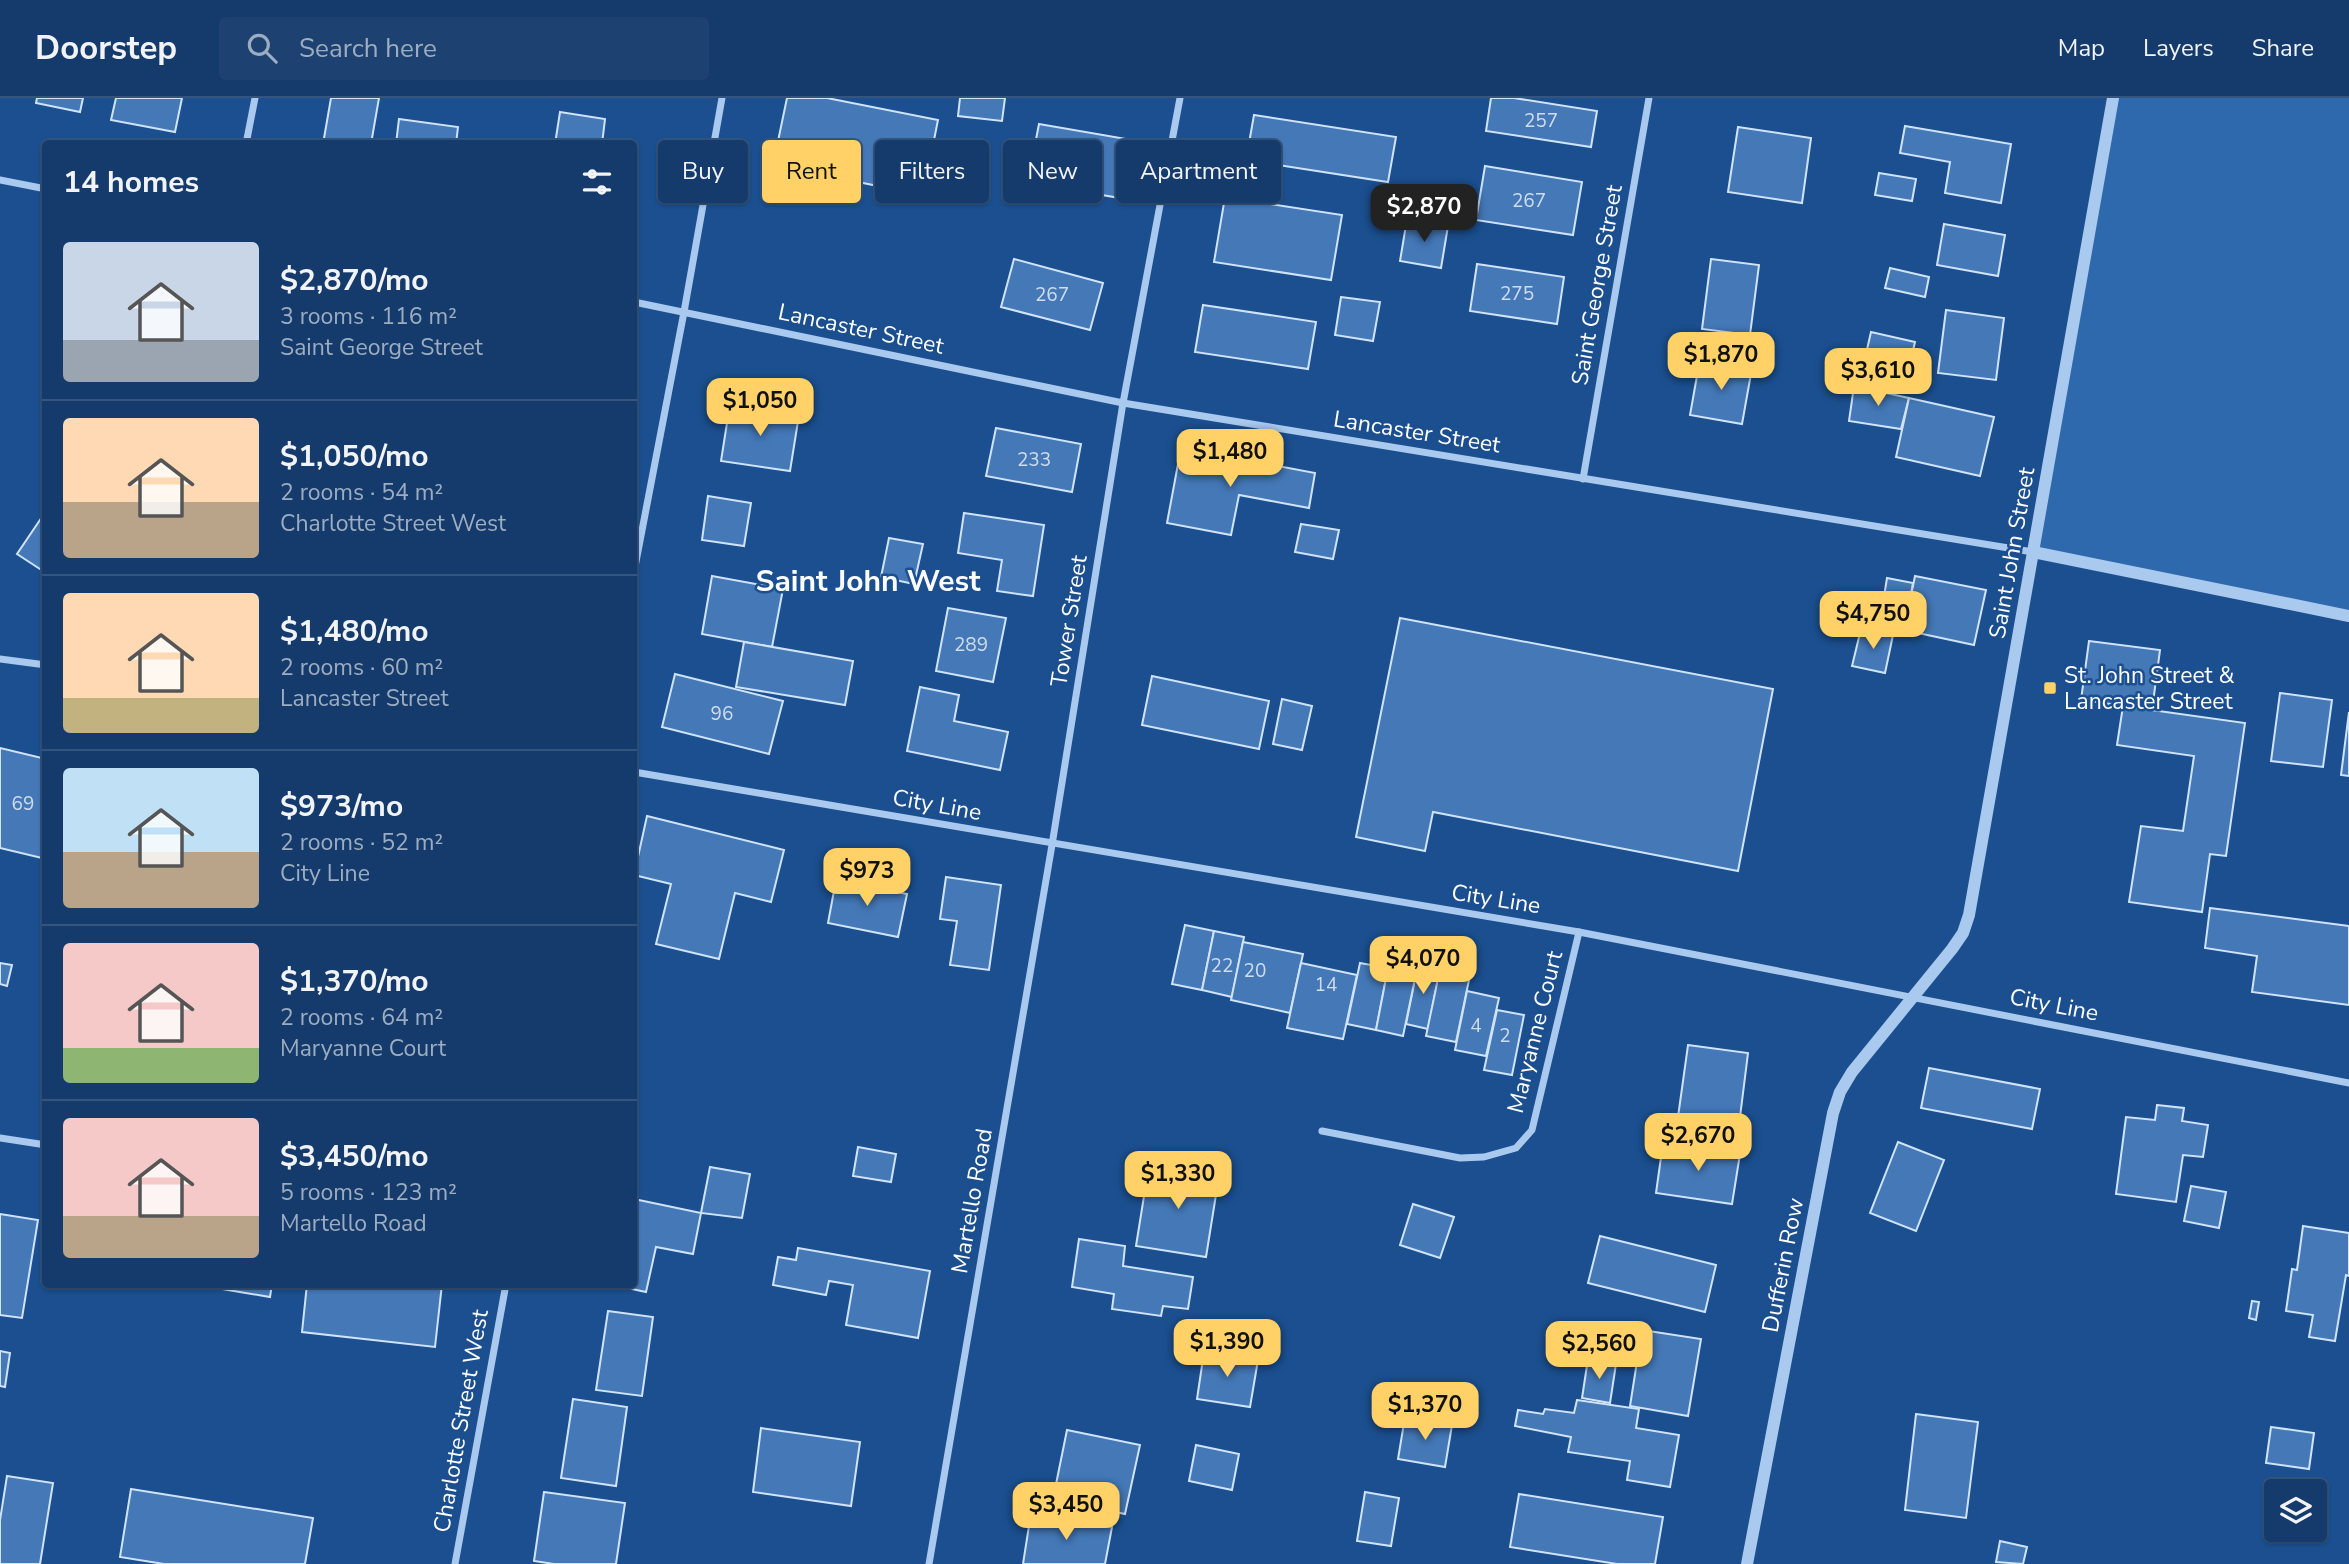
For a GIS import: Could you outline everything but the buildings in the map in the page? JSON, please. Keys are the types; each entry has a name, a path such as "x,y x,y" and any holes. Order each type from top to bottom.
{"street":[{"path":"247,140 255,98"},
{"path":"637,556 722,98"},
{"name":"Tower Street","path":"1052,845 1123,403 1180,98"},
{"name":"Saint George Street","path":"1583,479 1649,98"},
{"name":"Saint John Street","path":"1911,997 1952,949 1963,933 1969,915 2113,98"},
{"path":"0,180 42,188"},
{"name":"Lancaster Street","path":"637,303 1123,403 2033,552"},
{"path":"2033,552 2349,616"},
{"path":"0,659 42,664"},
{"name":"City Line","path":"637,773 1052,845 1579,932 2349,1083"},
{"name":"Martello Road","path":"929,1564 1052,845"},
{"name":"Maryanne Court","path":"1322,1131 1460,1158 1484,1157 1516,1148 1532,1130 1538,1110 1579,932"},
{"name":"Dufferin Row","path":"1747,1564 1833,1113 1840,1092 1852,1072 1911,997"},
{"path":"0,1138 42,1144"},
{"name":"Charlotte Street West","path":"455,1564 505,1288"}],"shaded area":[{"path":"2113,98 2349,98 2349,616 2033,552"}],"place":[{"name":"St. John Street & Lancaster Street","path":"2050,688"}],"district":[{"name":"Saint John West","path":"868,581"}]}
